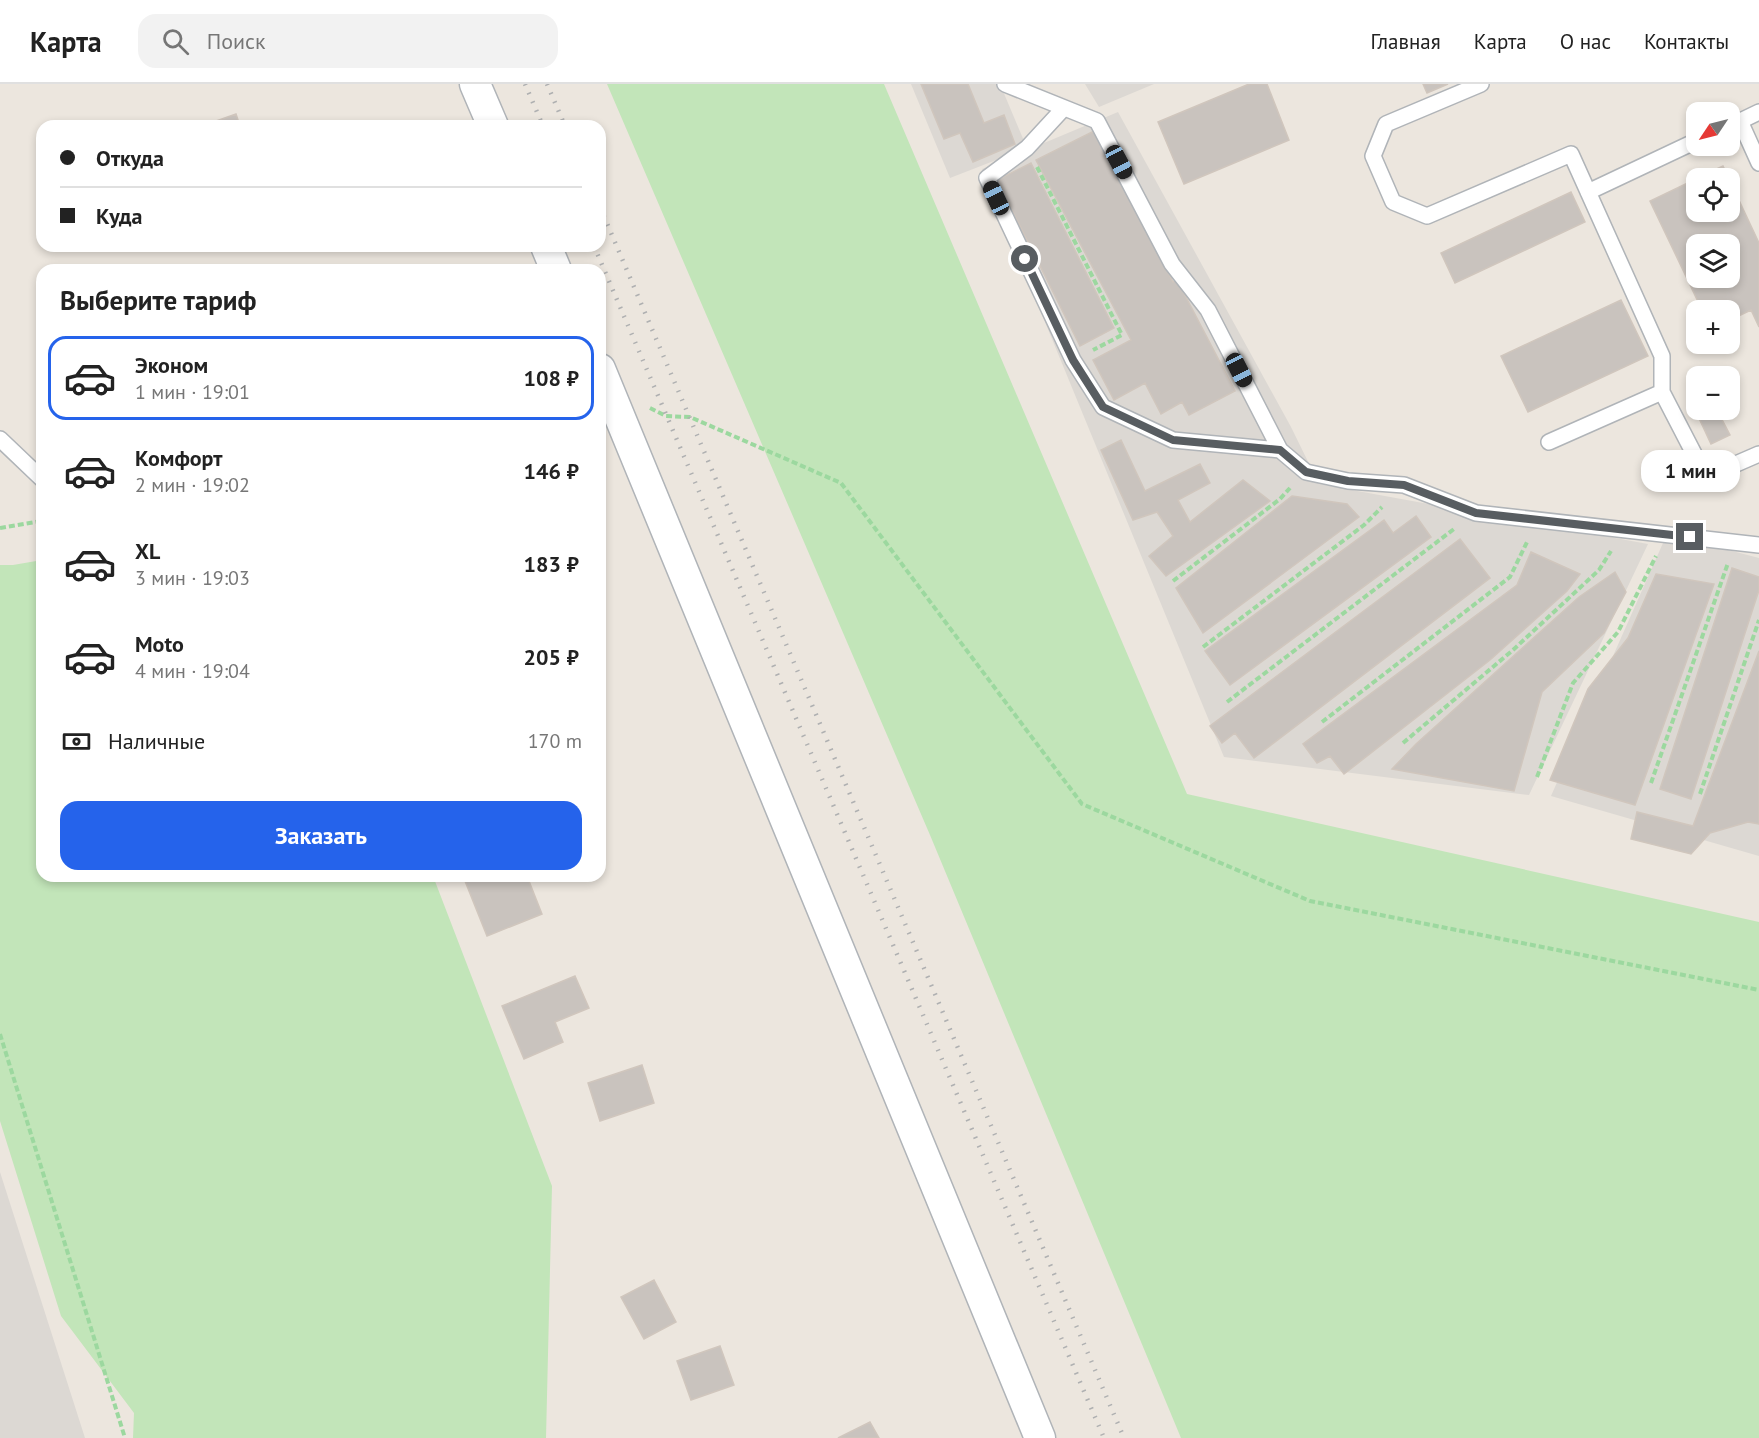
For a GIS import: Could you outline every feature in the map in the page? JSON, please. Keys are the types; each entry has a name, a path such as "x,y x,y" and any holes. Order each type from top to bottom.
{"street":[{"path":"475,84 490,120"},
{"path":"606,390 1040,1438"}],"lane":[{"path":"1005,84 1097,121 1172,264 1208,310 1280,450 1306,472 1348,481 1404,485 1476,513 1759,545"},
{"path":"1481,84 1386,124 1373,156 1393,202 1427,216 1571,154 1662,356 1662,392 1706,477 1759,454"},
{"path":"1063,109 1028,148 987,178 1073,360 1103,407 1173,440 1280,450"},
{"path":"1740,121 1759,112"},
{"path":"1740,131 1759,163"},
{"path":"1588,192 1686,146"},
{"path":"1550,442 1662,392"},
{"path":"0,439 36,473"}],"path":[{"path":"1028,148 1122,335 1073,360"},
{"path":"606,382 666,416 690,417 841,483 1082,804 1310,901 1759,990"},
{"path":"1173,581 1280,499 1306,472"},
{"path":"1203,647 1364,525 1404,485"},
{"path":"1227,702 1476,513"},
{"path":"1322,722 1510,577 1538,520"},
{"path":"0,528 36,522"},
{"path":"1403,743 1512,650 1599,570 1625,530"},
{"path":"1537,777 1573,683 1618,632 1667,534"},
{"path":"1652,783 1736,542"},
{"path":"1700,794 1759,620"},
{"path":"0,1034 125,1438"}],"shaded area":[{"path":"911,84 1000,84 1027,148 950,178"},
{"path":"1085,84 1154,84 1099,107"},
{"path":"1118,112 1291,427 1319,484 1648,544 1529,795 1224,757 982,169"},
{"path":"1667,534 1759,558 1759,856 1551,796"},
{"path":"0,1172 85,1438 0,1438"}],"green space":[{"path":"607,84 884,84 1187,794 1759,922 1759,1438 1181,1438 930,835"},
{"path":"36,561 36,882 435,882 552,1186 546,1438 133,1438 134,1413 61,1316 0,1121 0,565"}],"building":[{"path":"921,84 968,84 984,123 1004,115 1015,144 973,162 960,133 944,139"},
{"path":"1249,84 1267,84 1289,140 1184,184 1158,122"},
{"path":"1423,84 1448,84 1427,93"},
{"path":"236,114 238,120 219,120"},
{"path":"1094,131 1173,282 1177,280 1235,391 1189,415 1182,402 1161,414 1145,383 1114,400 1093,360 1131,340 1036,160"},
{"path":"1031,163 1114,328 1080,346 997,180"},
{"path":"1686,184 1686,222 1740,222 1740,202 1759,243 1759,327 1751,310 1740,315 1740,300 1697,300 1692,288 1740,288 1740,234 1686,234 1686,276 1650,201"},
{"path":"1571,192 1585,222 1455,283 1441,253"},
{"path":"1621,300 1648,356 1528,412 1501,356"},
{"path":"1700,420 1722,420 1730,435 1711,444"},
{"path":"1121,440 1145,491 1200,464 1210,483 1178,500 1190,522 1243,480 1270,501 1166,576 1149,556 1173,536 1157,512 1133,520 1101,450"},
{"path":"1292,496 1347,504 1359,517 1203,633 1176,588"},
{"path":"1416,516 1431,537 1230,685 1205,651 1384,520 1393,533"},
{"path":"1460,539 1490,578 1254,758 1235,733 1222,743 1210,726"},
{"path":"1531,552 1580,574 1567,591 1490,660 1344,774 1330,756 1317,763 1303,744 1517,585"},
{"path":"1732,568 1759,577 1759,590 1691,799 1660,789"},
{"path":"1615,572 1626,592 1604,633 1542,692 1514,791 1392,769 1416,744 1579,597"},
{"path":"1656,574 1714,584 1635,805 1550,780 1588,689 1628,638"},
{"path":"1759,651 1759,824 1748,822 1710,833 1691,854 1631,839 1637,812 1693,826"},
{"path":"465,882 529,882 542,914 487,936"},
{"path":"575,976 589,1008 555,1022 563,1042 524,1059 502,1006"},
{"path":"642,1065 654,1103 600,1121 588,1083"},
{"path":"654,1280 676,1322 644,1339 621,1297"},
{"path":"720,1346 734,1385 691,1400 677,1361"},
{"path":"870,1422 879,1438 838,1438"}],"railway":[{"path":"525,84 540,120"},
{"path":"547,84 562,120"},
{"path":"606,221 1124,1438"},
{"path":"597,252 602,264"},
{"path":"606,274 1104,1438"}],"route":[{"path":"1025,259 1073,360 1103,407 1173,440 1280,450 1306,472 1348,481 1404,485 1476,513 1690,537"}]}
